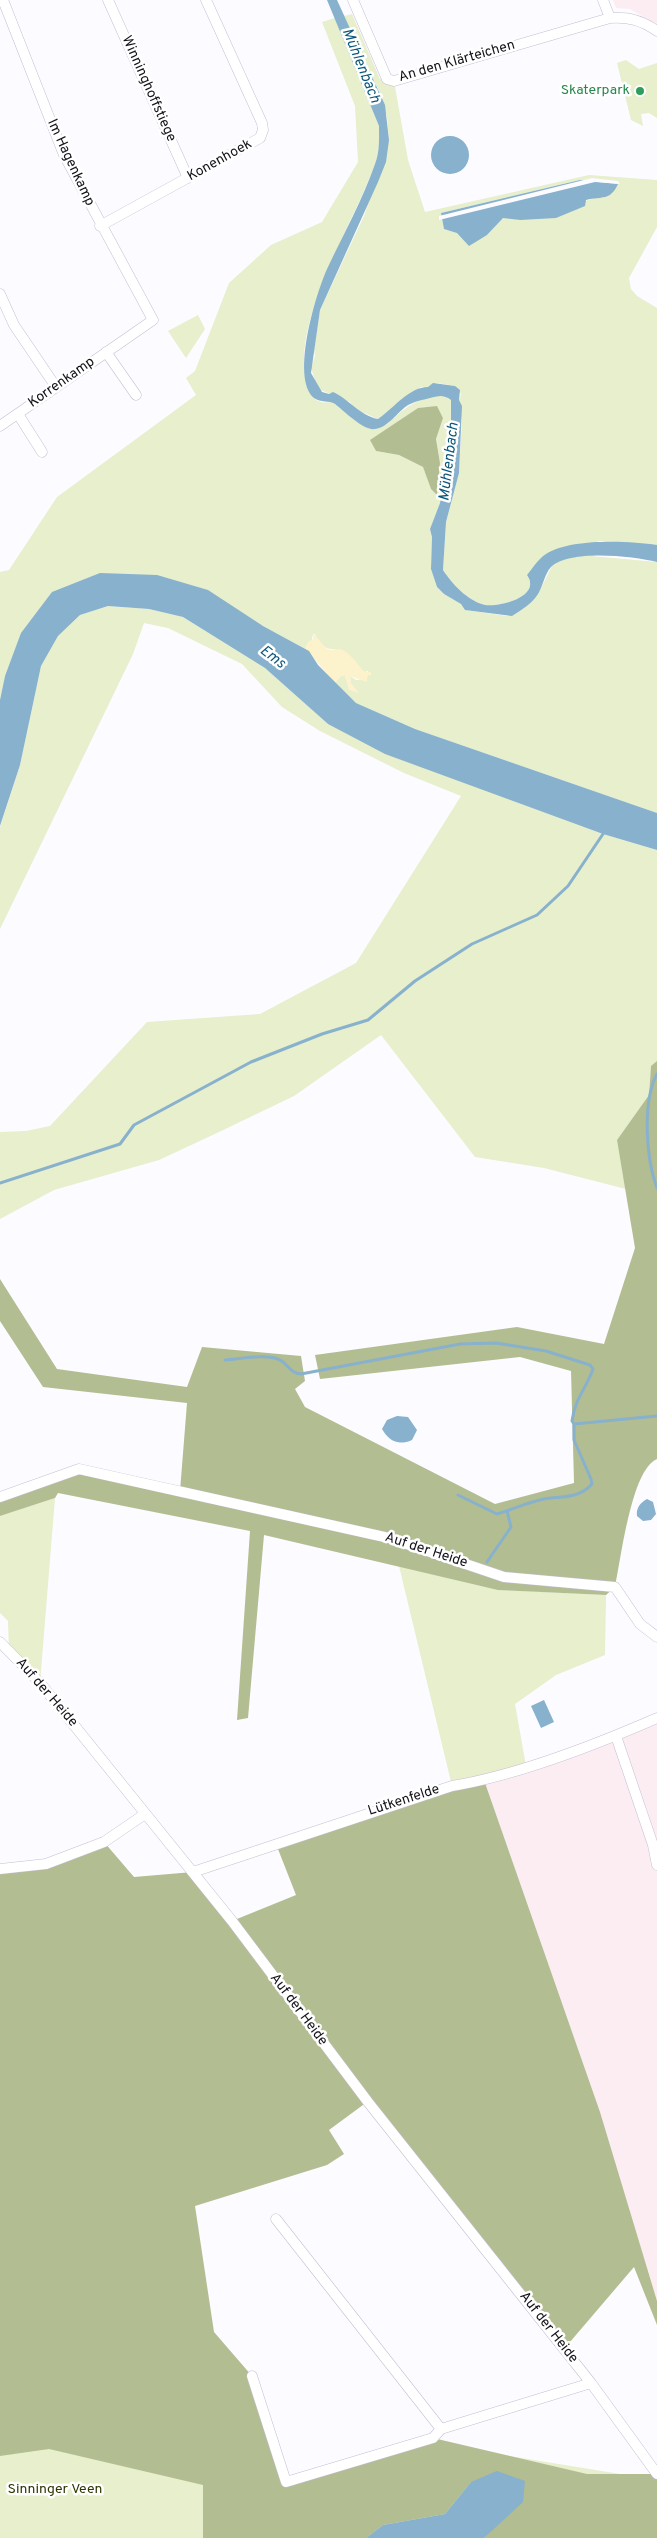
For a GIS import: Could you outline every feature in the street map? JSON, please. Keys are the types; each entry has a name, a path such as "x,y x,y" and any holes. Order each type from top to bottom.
{"street":[{"name":"Im Hagenkamp","path":"2,0 64,155 100,226 153,320"},
{"name":"Winninghoffstiege","path":"108,0 188,178"},
{"name":"Konenhoek","path":"100,226 252,145 260,138 263,130 206,0"},
{"name":"An den Klärteichen","path":"353,0 387,79 394,81 610,18 630,17 645,23 657,31"},
{"path":"603,0 610,18"},
{"path":"0,294 14,325 56,387"},
{"name":"Korrenkamp","path":"0,426 153,320"},
{"name":"Korrenkamp","path":"106,352 136,394"},
{"name":"Korrenkamp","path":"18,414 42,452"},
{"name":"Auf der Heide","path":"0,1497 79,1469 390,1538 504,1577 615,1587 640,1624 657,1637"},
{"name":"Auf der Heide","path":"0,1642 40,1683 144,1814 193,1872 368,2102 591,2382 657,2474"},
{"name":"Lütkenfelde","path":"193,1872 452,1786 484,1780 616,1736 657,1718"},
{"path":"616,1736 653,1845 657,1865"},
{"path":"0,1869 46,1864 104,1842 144,1814"},
{"path":"276,2219 441,2430"},
{"path":"252,2376 286,2482 433,2438 441,2430 591,2382"}],"shaded area":[{"path":"613,0 657,0 657,25 630,9 616,8"},
{"path":"657,1718 657,2301 600,2112 484,1780"}],"green space":[{"path":"352,14 380,79 394,81 408,160 425,212 589,175 657,180 657,227 629,278 631,289 637,296 657,308 657,545 599,541 532,570 527,575 530,581 526,593 513,601 498,605 479,603 461,591 443,570 446,522 459,473 462,420 459,400 461,394 455,386 437,383 428,387 421,387 378,419 355,409 350,402 318,389 311,368 315,356 314,349 320,310 364,216 389,140 387,116 379,91 344,16","holes":["580,180 618,184 603,198 595,198 520,220 503,217 487,235 444,229 441,213"]},
{"path":"335,18 379,126 379,140 375,164 326,274 307,334 304,361 310,391 316,400 332,402 359,423 386,425 399,413 426,397 444,396 451,400 451,440 440,503 430,529 432,537 431,569 437,587 444,594 461,604 465,610 507,616 541,588 552,566 563,559 580,555 657,562 657,813 415,729 356,703 335,683 341,676 345,676 349,687 358,692 351,684 350,676 356,680 367,679 368,671 364,672 346,653 326,648 318,641 315,634 313,634 309,651 263,626 100,573 5,676 0,700 0,572 9,570 57,497 196,395 186,378 195,371 229,283 271,245 322,222 358,162 355,106 322,22","holes":["437,407 443,418 436,439 440,463 437,495 431,489 423,467 399,455 376,451 371,440 418,408"]},
{"name":"Skaterpark","path":"626,60 639,69 657,63 657,118 649,113 641,114 643,126 631,120 617,63"},
{"path":"198,315 205,329 186,358 168,331"},
{"path":"437,406 443,418 436,439 440,463 437,495 431,489 423,467 399,455 376,451 370,440 418,408"},
{"path":"108,606 149,609 183,617 265,668 328,724 519,803 603,834 657,850 657,1061 651,1067 649,1095 617,1140 626,1189 544,1168 475,1157 381,1035 294,1096 159,1160 54,1190 0,1219 0,1132 26,1131 50,1126 147,1022 260,1014 356,963 461,796 404,773 320,731 282,707 242,664 168,628 144,623 133,654 0,929 0,827 20,765 41,666 58,636 80,615"},
{"path":"657,1061 657,1459 648,1467 640,1480 628,1517 615,1587 606,1595 498,1590 264,1535 248,1718 237,1720 250,1531 58,1493 55,1498 0,1516 0,1497 79,1469 180,1491 187,1403 43,1387 0,1321 0,1279 57,1369 187,1387 202,1347 301,1356 305,1381 295,1389 305,1407 495,1504 574,1483 571,1371 520,1357 320,1379 315,1355 517,1327 604,1344 635,1248 617,1140 649,1095 651,1066"},
{"path":"55,1498 40,1683 9,1651 8,1621 0,1613 0,1516"},
{"path":"399,1566 503,1590 606,1595 605,1655 556,1675 515,1704 526,1766 452,1786"},
{"path":"484,1780 600,2112 657,2301 657,2325 634,2267 564,2349 367,2102 329,2130 344,2154 327,2165 195,2206 214,2332 252,2376 286,2482 433,2438 587,2474 657,2474 657,2538 484,2538 494,2527 471,2482 445,2514 383,2525 366,2538 203,2538 203,2485 49,2449 0,2456 0,1869 46,1864 104,1842 134,1877 193,1872 232,1921 296,1895 276,1844"},
{"name":"Sinninger Veen","path":"56,2443 268,2490 448,2446 657,2480 657,2538 0,2538 0,2447"}],"sand":[{"path":"313,633 327,649 340,649 347,652 364,672 371,672 371,675 367,675 367,682 350,676 351,684 359,693 349,690 345,676 341,676 335,683 305,648 308,642 313,639"}],"water":[{"name":"Mühlenbach","path":"327,0 337,0 385,105 389,140 386,162 378,182 320,310 311,373 322,392 329,394 333,392 365,414 378,419 408,394 428,387 433,383 455,386 460,390 459,400 462,406 459,473 446,522 443,570 456,586 473,600 485,605 498,605 513,601 526,593 530,581 527,575 540,558 570,545 600,542 631,542 657,545 657,562 618,556 587,556 560,561 551,567 547,573 536,598 512,616 465,610 461,604 444,594 437,587 431,569 432,537 430,529 440,503 451,440 451,400 440,396 414,402 404,408 385,425 380,428 370,429 360,424 335,404 314,398 307,388 304,373 305,354 317,295 370,177 377,159 379,145 379,126"},
{"path":"450,136 463,142 469,155 463,168 450,174 437,168 431,155 437,142"},
{"path":"580,180 618,184 609,195 586,200 585,206 556,218 520,220 503,218 487,235 469,246 457,233 444,229 441,213"},
{"name":"Ems","path":"100,573 157,575 208,590 263,626 309,651 318,665 356,703 415,729 657,813 657,850 603,834 385,754 328,724 265,668 183,617 149,609 108,606 80,615 58,636 41,666 20,765 0,826 0,700 5,676 21,633 52,592"},
{"path":"397,1416 408,1417 417,1430 412,1440 407,1442 394,1441 382,1429 387,1420"},
{"path":"647,1499 653,1502 656,1514 651,1520 643,1521 637,1516 637,1511 640,1504"},
{"path":"544,1700 554,1722 541,1728 531,1706"},
{"path":"497,2471 525,2481 523,2502 484,2538 366,2538 383,2525 445,2514 471,2482"}],"pier":[{"path":"592,178 618,181 620,184 595,182 439,220 439,216"}],"waterway":[{"path":"0,1183 120,1144 134,1125 251,1062 322,1034 368,1020 415,981 472,944 537,915 568,886 603,834"},
{"path":"657,1074 649,1100 647,1131 650,1162 657,1188"},
{"path":"225,1360 259,1357 278,1359 294,1372 301,1374 460,1344 496,1343 546,1351 590,1365 593,1369 573,1413 572,1421 574,1424 657,1416"},
{"path":"458,1495 497,1514 537,1501 572,1496 583,1492 592,1484 574,1440 574,1424"},
{"path":"487,1562 511,1527 507,1511"}],"place":[{"name":"Skaterpark","path":"640,91"}]}
